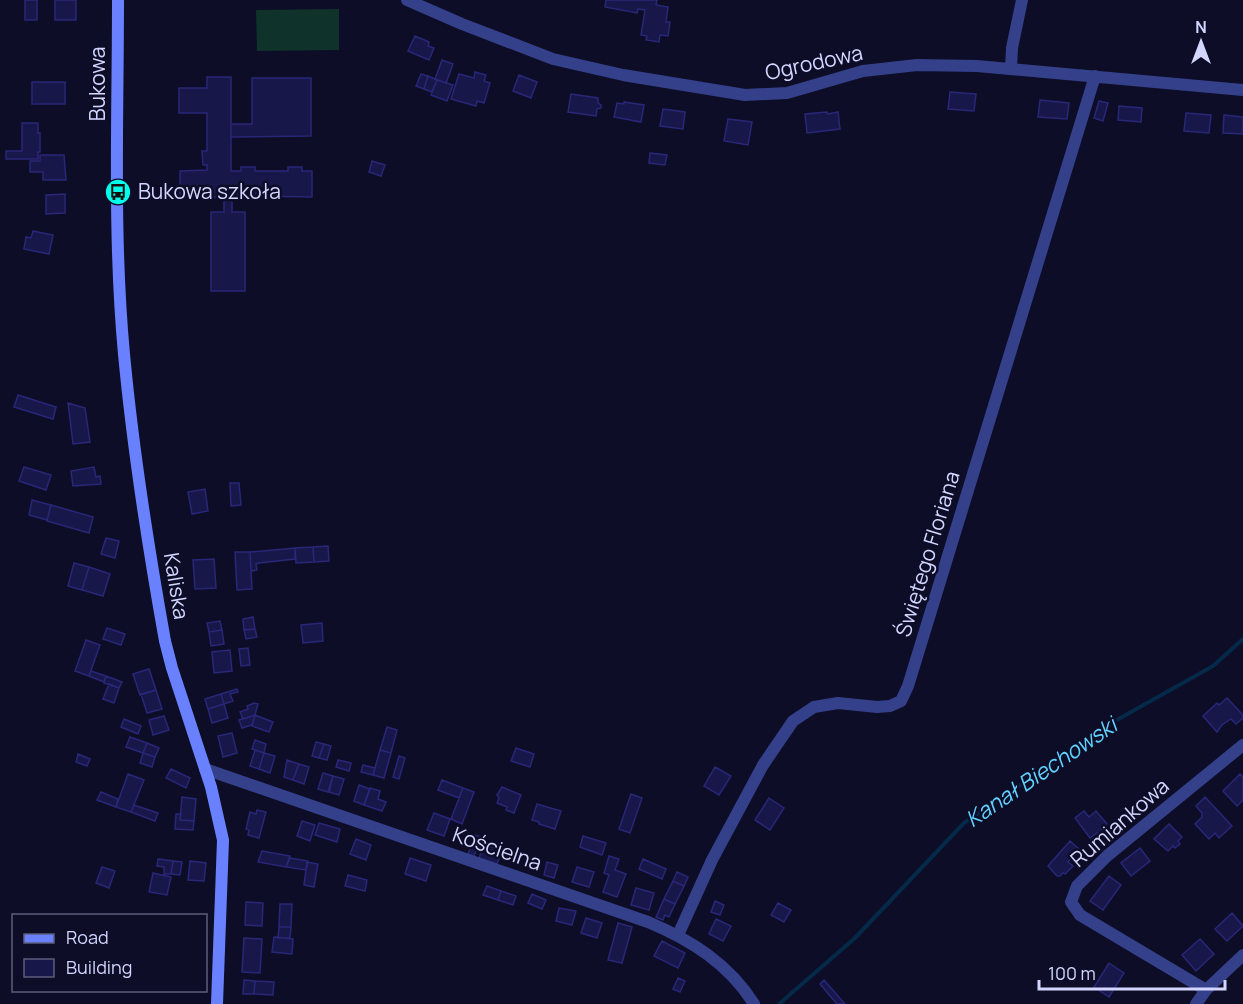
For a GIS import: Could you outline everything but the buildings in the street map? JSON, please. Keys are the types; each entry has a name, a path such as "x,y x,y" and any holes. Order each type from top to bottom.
{"main road":[{"name":"Bukowa","path":"117,0 118,168"},
{"name":"Kaliska","path":"118,168 120,292 135,451 165,641 205,769 223,840 217,1004"}],"street":[{"name":"Ogrodowa","path":"407,0 553,59 623,75 745,95 788,93 863,71 917,65 1011,69 1243,90"},
{"path":"1011,69 1012,48 1022,0"},
{"name":"Świętego Floriana","path":"678,935 729,828 763,765 793,721 814,707 838,703 877,708 901,701 1095,76"},
{"name":"Rumiankowa","path":"1206,990 1080,915 1071,902 1077,886 1107,856 1243,745"},
{"name":"Kościelna","path":"205,769 637,918 678,935 703,950 724,968 753,1004"},
{"path":"1196,1004 1206,990 1243,955"}],"green space":[{"path":"339,9 339,50 257,51 256,10"}],"waterway":[{"name":"Kanał Biechowski","path":"779,1004 855,938 964,823 1115,721 1213,666 1243,639"}],"place":[{"name":"Bukowa szkoła","path":"118,192"}]}
